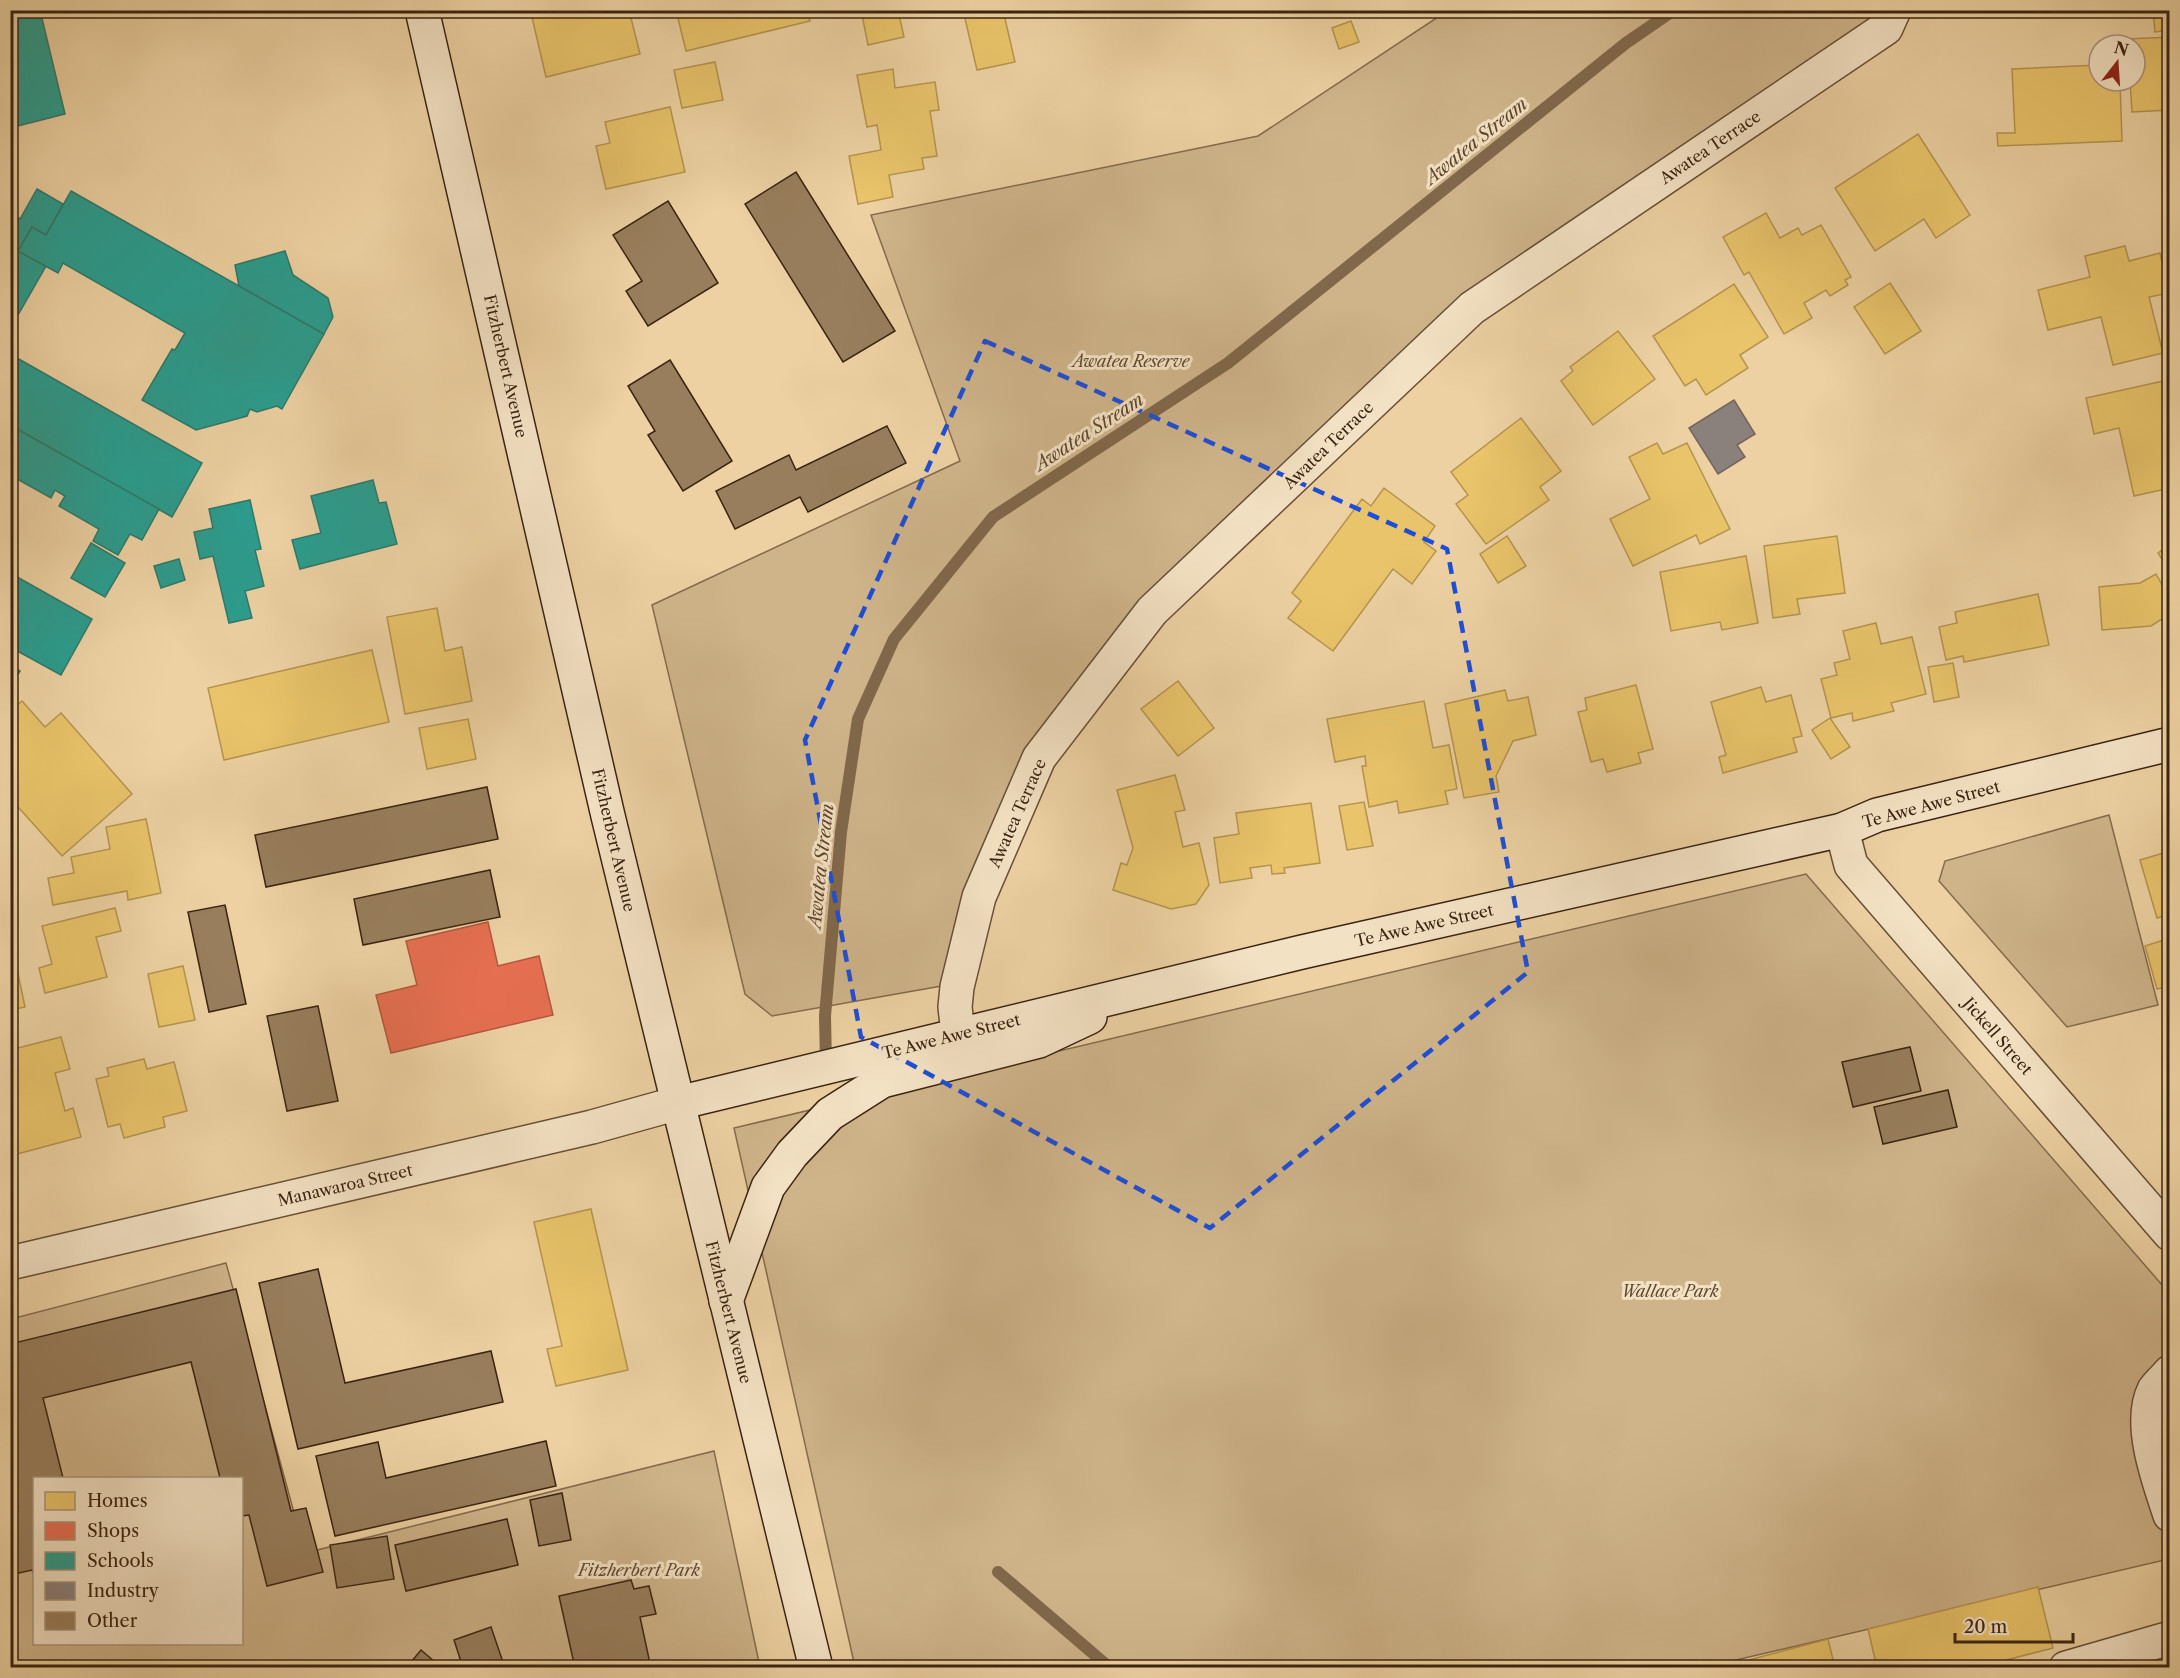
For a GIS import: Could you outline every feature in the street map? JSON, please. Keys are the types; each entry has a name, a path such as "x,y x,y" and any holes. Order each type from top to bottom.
{"main road":[{"name":"Fitzherbert Avenue","path":"422,10 608,816 816,1668"},
{"name":"Awatea Terrace","path":"958,1033 955,1007 957,987 980,897 1040,758 1152,611 1472,308 1886,28 1894,10"},
{"name":"Te Awe Awe Street","path":"678,1103 958,1033 1143,992 1302,952 1842,830 1877,814 2169,744"},
{"name":"Jickell Street","path":"1842,830 1851,866 2169,1234"},
{"path":"726,1301 768,1187 792,1154 830,1114 882,1081 1039,1041 1143,992"},
{"name":"Manawaroa Street","path":"10,1263 592,1127 678,1103"},
{"path":"2169,1372 2154,1390 2148,1410 2155,1471 2169,1515"},
{"path":"2066,1668 2169,1638"}],"highlighted area":[{"path":"985,341 1447,549 1528,972 1210,1228 861,1037 805,740"}],"green space":[{"name":"Awatea Reserve","path":"1447,11 1894,11 1472,308 1152,611 1039,758 947,985 772,1016 745,994 652,605 960,461 871,215 1258,136"},
{"path":"2109,815 2158,1005 2067,1027 1939,881 1945,861"},
{"name":"Wallace Park","path":"1806,874 2169,1293 2169,1372 2154,1390 2169,1515 2169,1559 1706,1667 855,1667 734,1128"},
{"name":"Fitzherbert Park","path":"226,1263 305,1553 714,1451 760,1667 11,1668 11,1319"}],"building: Homes":[{"path":"542,10 629,10 640,54 546,77 531,13"},
{"path":"676,10 807,10 810,21 686,51"},
{"path":"861,10 898,10 904,37 868,45"},
{"path":"963,10 1003,10 1015,62 977,70"},
{"path":"2153,10 2170,10 2170,30 2155,32"},
{"path":"1351,21 1359,42 1339,49 1332,28"},
{"path":"2170,37 2170,110 2132,112 2131,93 2147,93 2147,38"},
{"path":"715,62 723,100 682,108 674,70"},
{"path":"2087,66 2087,93 2120,93 2122,141 1998,146 1997,133 2015,133 2012,69"},
{"path":"893,69 895,88 935,82 939,110 930,111 937,156 922,158 924,169 889,175 893,197 858,204 849,156 881,150 877,125 867,127 857,75"},
{"path":"670,107 685,172 606,189 596,146 610,143 605,122"},
{"path":"1918,134 1970,215 1936,238 1924,219 1875,251 1835,188"},
{"path":"1766,213 1780,238 1798,228 1802,235 1821,225 1851,277 1845,280 1848,285 1830,296 1826,290 1804,303 1812,318 1784,334 1749,272 1744,275 1723,237"},
{"path":"2125,246 2129,261 2160,253 2169,293 2149,297 2163,353 2113,365 2101,317 2048,330 2038,290 2090,277 2085,256"},
{"path":"1890,283 1921,331 1885,354 1854,307"},
{"path":"1734,284 1768,337 1740,355 1748,368 1706,395 1696,379 1685,386 1653,336"},
{"path":"1618,331 1655,379 1593,425 1561,381 1573,371 1570,367"},
{"path":"2168,380 2170,488 2134,496 2119,428 2094,434 2086,398"},
{"path":"1521,418 1561,471 1540,487 1549,500 1486,544 1456,504 1468,495 1451,472"},
{"path":"1657,443 1663,454 1687,443 1730,529 1700,544 1696,535 1633,566 1610,519 1650,499 1629,457"},
{"path":"1384,488 1435,526 1424,542 1436,551 1412,584 1393,569 1333,651 1288,618 1301,601 1292,593 1362,499 1371,506"},
{"path":"1507,536 1526,566 1498,583 1480,554"},
{"path":"1837,536 1845,593 1797,599 1800,614 1773,618 1764,546"},
{"path":"2170,545 2170,571 2158,553"},
{"path":"1746,556 1758,623 1722,630 1720,622 1671,631 1660,572"},
{"path":"2156,574 2170,599 2170,614 2151,626 2102,630 2099,587 2140,583"},
{"path":"2038,594 2049,645 1964,662 1963,656 1946,660 1939,627 1957,623 1955,612"},
{"path":"437,608 445,651 462,647 472,701 405,714 387,617"},
{"path":"1876,623 1881,644 1912,637 1926,694 1891,703 1894,711 1853,721 1852,713 1831,718 1821,679 1837,675 1834,663 1850,659 1843,631"},
{"path":"372,650 389,722 224,760 208,688"},
{"path":"1953,663 1959,697 1934,702 1928,667"},
{"path":"1178,681 1214,728 1178,756 1141,709"},
{"path":"1636,685 1653,749 1638,753 1641,763 1607,772 1603,759 1591,762 1578,712 1587,710 1585,698"},
{"path":"1761,687 1766,702 1791,695 1802,736 1793,738 1797,752 1723,773 1719,757 1726,755 1711,702"},
{"path":"1505,690 1508,701 1528,697 1536,735 1513,741 1496,776 1499,792 1464,798 1445,704"},
{"path":"22,701 45,727 61,713 132,794 62,856 10,798 10,711"},
{"path":"1424,701 1433,748 1449,745 1457,789 1445,791 1448,804 1399,813 1397,801 1369,807 1362,766 1366,766 1365,756 1335,762 1327,719"},
{"path":"1830,718 1850,747 1831,759 1812,730"},
{"path":"468,719 476,759 427,769 419,728"},
{"path":"1175,775 1185,810 1175,812 1183,847 1199,843 1209,885 1196,904 1171,909 1113,890 1121,863 1127,865 1133,848 1117,790"},
{"path":"1364,802 1373,846 1347,850 1339,806"},
{"path":"1311,803 1320,863 1284,868 1285,873 1272,874 1271,865 1250,868 1252,878 1220,883 1214,838 1239,834 1236,813"},
{"path":"146,819 161,893 128,900 127,891 53,905 48,878 74,873 71,857 110,849 106,827"},
{"path":"2170,851 2170,914 2157,918 2140,860"},
{"path":"115,908 121,931 96,937 107,977 45,993 39,968 52,964 42,926"},
{"path":"2170,938 2170,986 2157,989 2145,946"},
{"path":"16,964 25,1007 10,1010 10,965"},
{"path":"183,966 195,1020 159,1027 148,974"},
{"path":"61,1037 70,1069 55,1073 65,1111 73,1108 81,1137 17,1154 10,1129 10,1050"},
{"path":"144,1059 147,1069 174,1062 187,1111 163,1117 165,1127 124,1138 120,1124 108,1127 96,1079 109,1076 107,1068"},
{"path":"591,1209 628,1370 556,1386 547,1349 562,1346 534,1222"},
{"path":"2038,1587 2053,1648 1975,1668 1877,1668 1868,1629"},
{"path":"1828,1639 1835,1668 1718,1668"}],"building: Shops":[{"path":"488,922 498,966 539,956 553,1015 391,1053 376,995 417,985 406,941"}],"building: Schools":[{"path":"10,10 40,10 65,114 10,128"},
{"path":"37,189 63,204 46,235 32,227 18,251 46,266 10,329 10,219 16,222 18,217 20,219"},
{"path":"71,191 324,334 282,409 277,406 257,412 250,409 247,416 196,430 142,400 172,349 175,350 185,333 63,263 58,273 18,251 32,227 46,235"},
{"path":"285,251 293,275 328,298 333,317 324,334 239,286 235,265"},
{"path":"10,354 202,463 172,517 10,425"},
{"path":"10,425 159,509 142,540 130,534 118,555 93,541 99,529 59,506 65,496 55,490 51,498 10,475"},
{"path":"373,480 379,503 386,502 397,544 300,569 292,540 321,533 311,496"},
{"path":"250,500 261,549 255,550 264,586 245,591 252,618 229,623 213,556 200,559 194,532 213,528 209,509"},
{"path":"91,543 125,563 105,597 71,578"},
{"path":"179,559 185,580 161,588 154,566"},
{"path":"10,573 92,619 61,675 10,647"},
{"path":"10,665 20,671 11,686 10,686"}],"building: Industry":[{"path":"1734,400 1755,434 1737,445 1745,457 1718,474 1689,428"}],"building: Other":[{"path":"796,172 895,331 843,362 745,204"},
{"path":"668,201 718,283 648,326 626,291 642,281 613,235"},
{"path":"670,360 732,461 683,491 648,435 655,431 628,386"},
{"path":"887,426 906,463 808,512 800,497 735,529 716,491 789,455 796,470"},
{"path":"487,787 498,839 266,887 255,835"},
{"path":"490,870 500,917 363,945 354,899"},
{"path":"225,905 246,1004 209,1012 188,912"},
{"path":"318,1006 338,1101 287,1111 267,1016"},
{"path":"1910,1047 1921,1091 1853,1107 1842,1062"},
{"path":"1948,1090 1957,1127 1883,1144 1874,1107"},
{"path":"318,1269 345,1383 491,1351 503,1402 298,1449 259,1283"},
{"path":"236,1289 291,1511 306,1508 323,1572 267,1586 249,1515 243,1516 243,1477 220,1477 191,1362 43,1398 63,1477 33,1477 33,1572 32,1570 10,1575 10,1509 18,1507 10,1477 10,1344"},
{"path":"546,1441 556,1486 335,1536 316,1456 378,1442 386,1478"},
{"path":"562,1493 571,1540 539,1546 530,1500"},
{"path":"507,1519 518,1565 406,1591 395,1545"},
{"path":"387,1536 394,1579 337,1588 330,1545"},
{"path":"631,1580 634,1589 649,1586 656,1614 640,1617 651,1668 624,1668 624,1664 611,1668 575,1668 559,1596"},
{"path":"491,1627 505,1668 463,1668 454,1640"},
{"path":"421,1650 442,1668 406,1668"}],"waterway":[{"name":"Awatea Stream","path":"826,1064 825,1016 841,832 858,719 894,639 993,517 1228,363 1626,43 1674,10"},
{"name":"Awatea Stream","path":"998,1572 1110,1668"}]}
